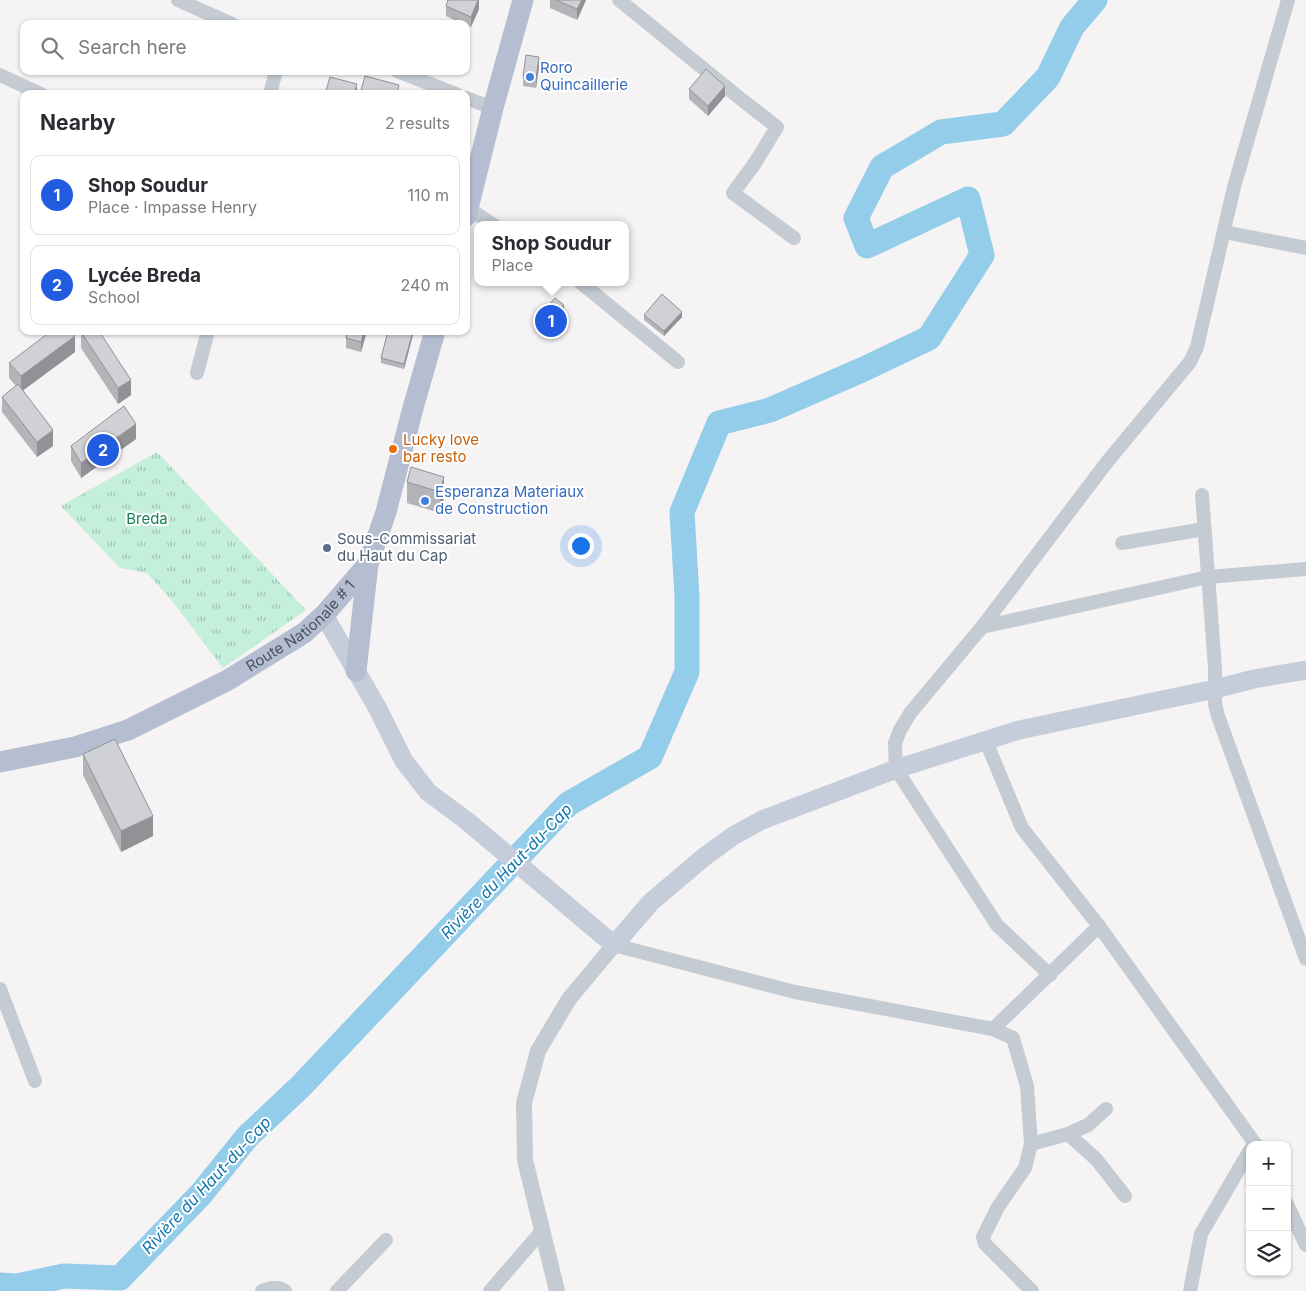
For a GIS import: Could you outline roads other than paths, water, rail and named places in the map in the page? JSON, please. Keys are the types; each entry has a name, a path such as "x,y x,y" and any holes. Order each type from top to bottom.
{"main road":[{"path":"470,200 523,0"},
{"name":"Route Nationale # 1","path":"0,762 75,747 128,730 228,680 304,633 324,615 368,564 386,512 412,408 434,335"},
{"path":"356,671 368,564"},
{"path":"324,615 378,709 404,761 428,792 614,944 651,902 704,857 733,836 762,820 896,769 985,739 1254,679 1306,670"}],"street":[{"path":"178,0 223,20"},
{"path":"619,0 777,127 755,163 733,192 794,238"},
{"path":"1050,975 997,925 896,769 895,743 900,730 911,712 982,627 1107,462 1190,362 1197,346 1234,187 1288,0"},
{"path":"0,75 32,90"},
{"path":"271,90 275,75"},
{"path":"408,75 446,90"},
{"path":"470,99 493,108"},
{"path":"470,213 486,221"},
{"path":"1224,232 1306,248"},
{"path":"585,286 678,362"},
{"path":"197,373 207,335"},
{"path":"1202,496 1216,668 1215,704 1306,959"},
{"path":"1122,543 1204,529"},
{"path":"982,627 1208,577 1306,569"},
{"path":"985,739 1022,828 1099,926 1250,1141"},
{"path":"993,1029 1099,926"},
{"path":"557,1291 541,1232 525,1160 524,1103 538,1051 569,999 614,944 795,992 993,1029 1013,1038 1027,1086 1031,1144 1025,1168 998,1207 983,1237 985,1244 1032,1291"},
{"path":"0,989 35,1081"},
{"path":"1031,1144 1068,1134 1088,1125 1106,1109"},
{"path":"1068,1134 1096,1159 1125,1196"},
{"path":"1190,1291 1202,1234 1246,1158"},
{"path":"1291,1212 1306,1244"},
{"path":"495,1288 541,1232"},
{"path":"336,1291 386,1240"},
{"path":"262,1291 272,1287 286,1291"}],"waterway":[{"name":"Rivière du Haut-du-Cap","path":"0,1285 17,1286 64,1276 120,1278 201,1194 247,1137 301,1086 568,804 650,757 687,672 687,597 682,512 719,423 770,410 929,338 982,255 968,199 867,246 856,218 882,167 941,132 1003,124 1048,77 1072,27 1095,0"}],"place":[{"name":"Roro Quincaillerie","path":"530,77"},
{"name":"Shop Soudur","path":"551,321"},
{"name":"Lucky love bar resto","path":"393,449"},
{"name":"Lycée Breda","path":"103,450"},
{"name":"Esperanza Materiaux de Construction","path":"425,501"},
{"name":"Sous-Commissariat du Haut du Cap","path":"327,548"}],"park label":[{"name":"Breda","path":"147,519"}]}
